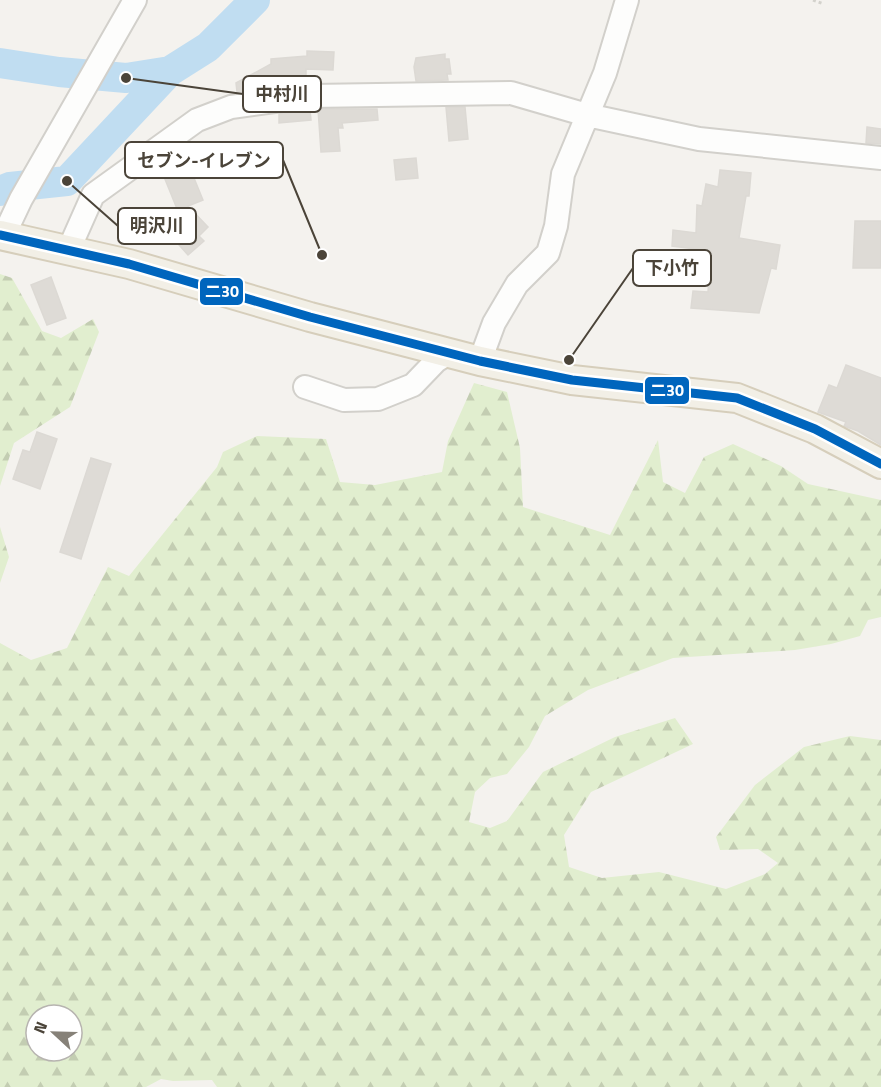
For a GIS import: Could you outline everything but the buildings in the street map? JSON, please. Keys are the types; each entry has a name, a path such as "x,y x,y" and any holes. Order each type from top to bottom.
{"main road":[{"path":"2,235 129,264 310,317 480,361 572,380 737,398 815,429 881,464"}],"street":[{"path":"2,235 135,0"},
{"path":"480,361 494,323 517,284 548,252 556,226 563,174 605,73 627,0"},
{"path":"69,249 93,195 197,120 231,107 312,96 511,93 587,115 699,139 881,158"},
{"path":"305,387 344,400 378,399 413,384 436,361 449,353"}],"path":[{"path":"813,0 824,4"}],"green space":[{"path":"0,274 12,278 42,331 61,338 93,319 99,332 70,407 14,443 0,486"},
{"path":"474,383 507,392 520,448 523,507 610,535 658,440 663,482 685,493 704,457 733,444 781,466 808,484 881,500 881,617 868,620 860,636 795,650 673,658 588,690 545,716 529,747 507,774 490,778 475,792 469,822 490,828 507,821 543,772 615,737 675,718 693,744 591,792 564,835 569,867 602,878 659,872 726,889 765,874 778,863 758,849 720,850 716,837 755,785 804,747 850,736 881,740 881,1087 217,1087 212,1080 161,1079 146,1087 0,1087 0,643 31,660 67,648 108,567 129,576 217,467 223,452 257,436 326,439 340,482 375,485 442,472 448,441"},
{"path":"0,527 9,557 0,583"}],"waterway":[{"path":"0,63 59,72 126,78 170,71 208,47 255,0"},
{"path":"0,191 10,187 67,181 170,71"}],"transit line":[{"name":"二30","path":"0,235 129,264 310,317 480,361 572,380 737,398 815,429 881,464"}],"place":[{"name":"中村川","path":"126,78"},
{"name":"明沢川","path":"67,181"},
{"name":"セブン-イレブン","path":"322,255"},
{"name":"下小竹","path":"569,360"}]}
